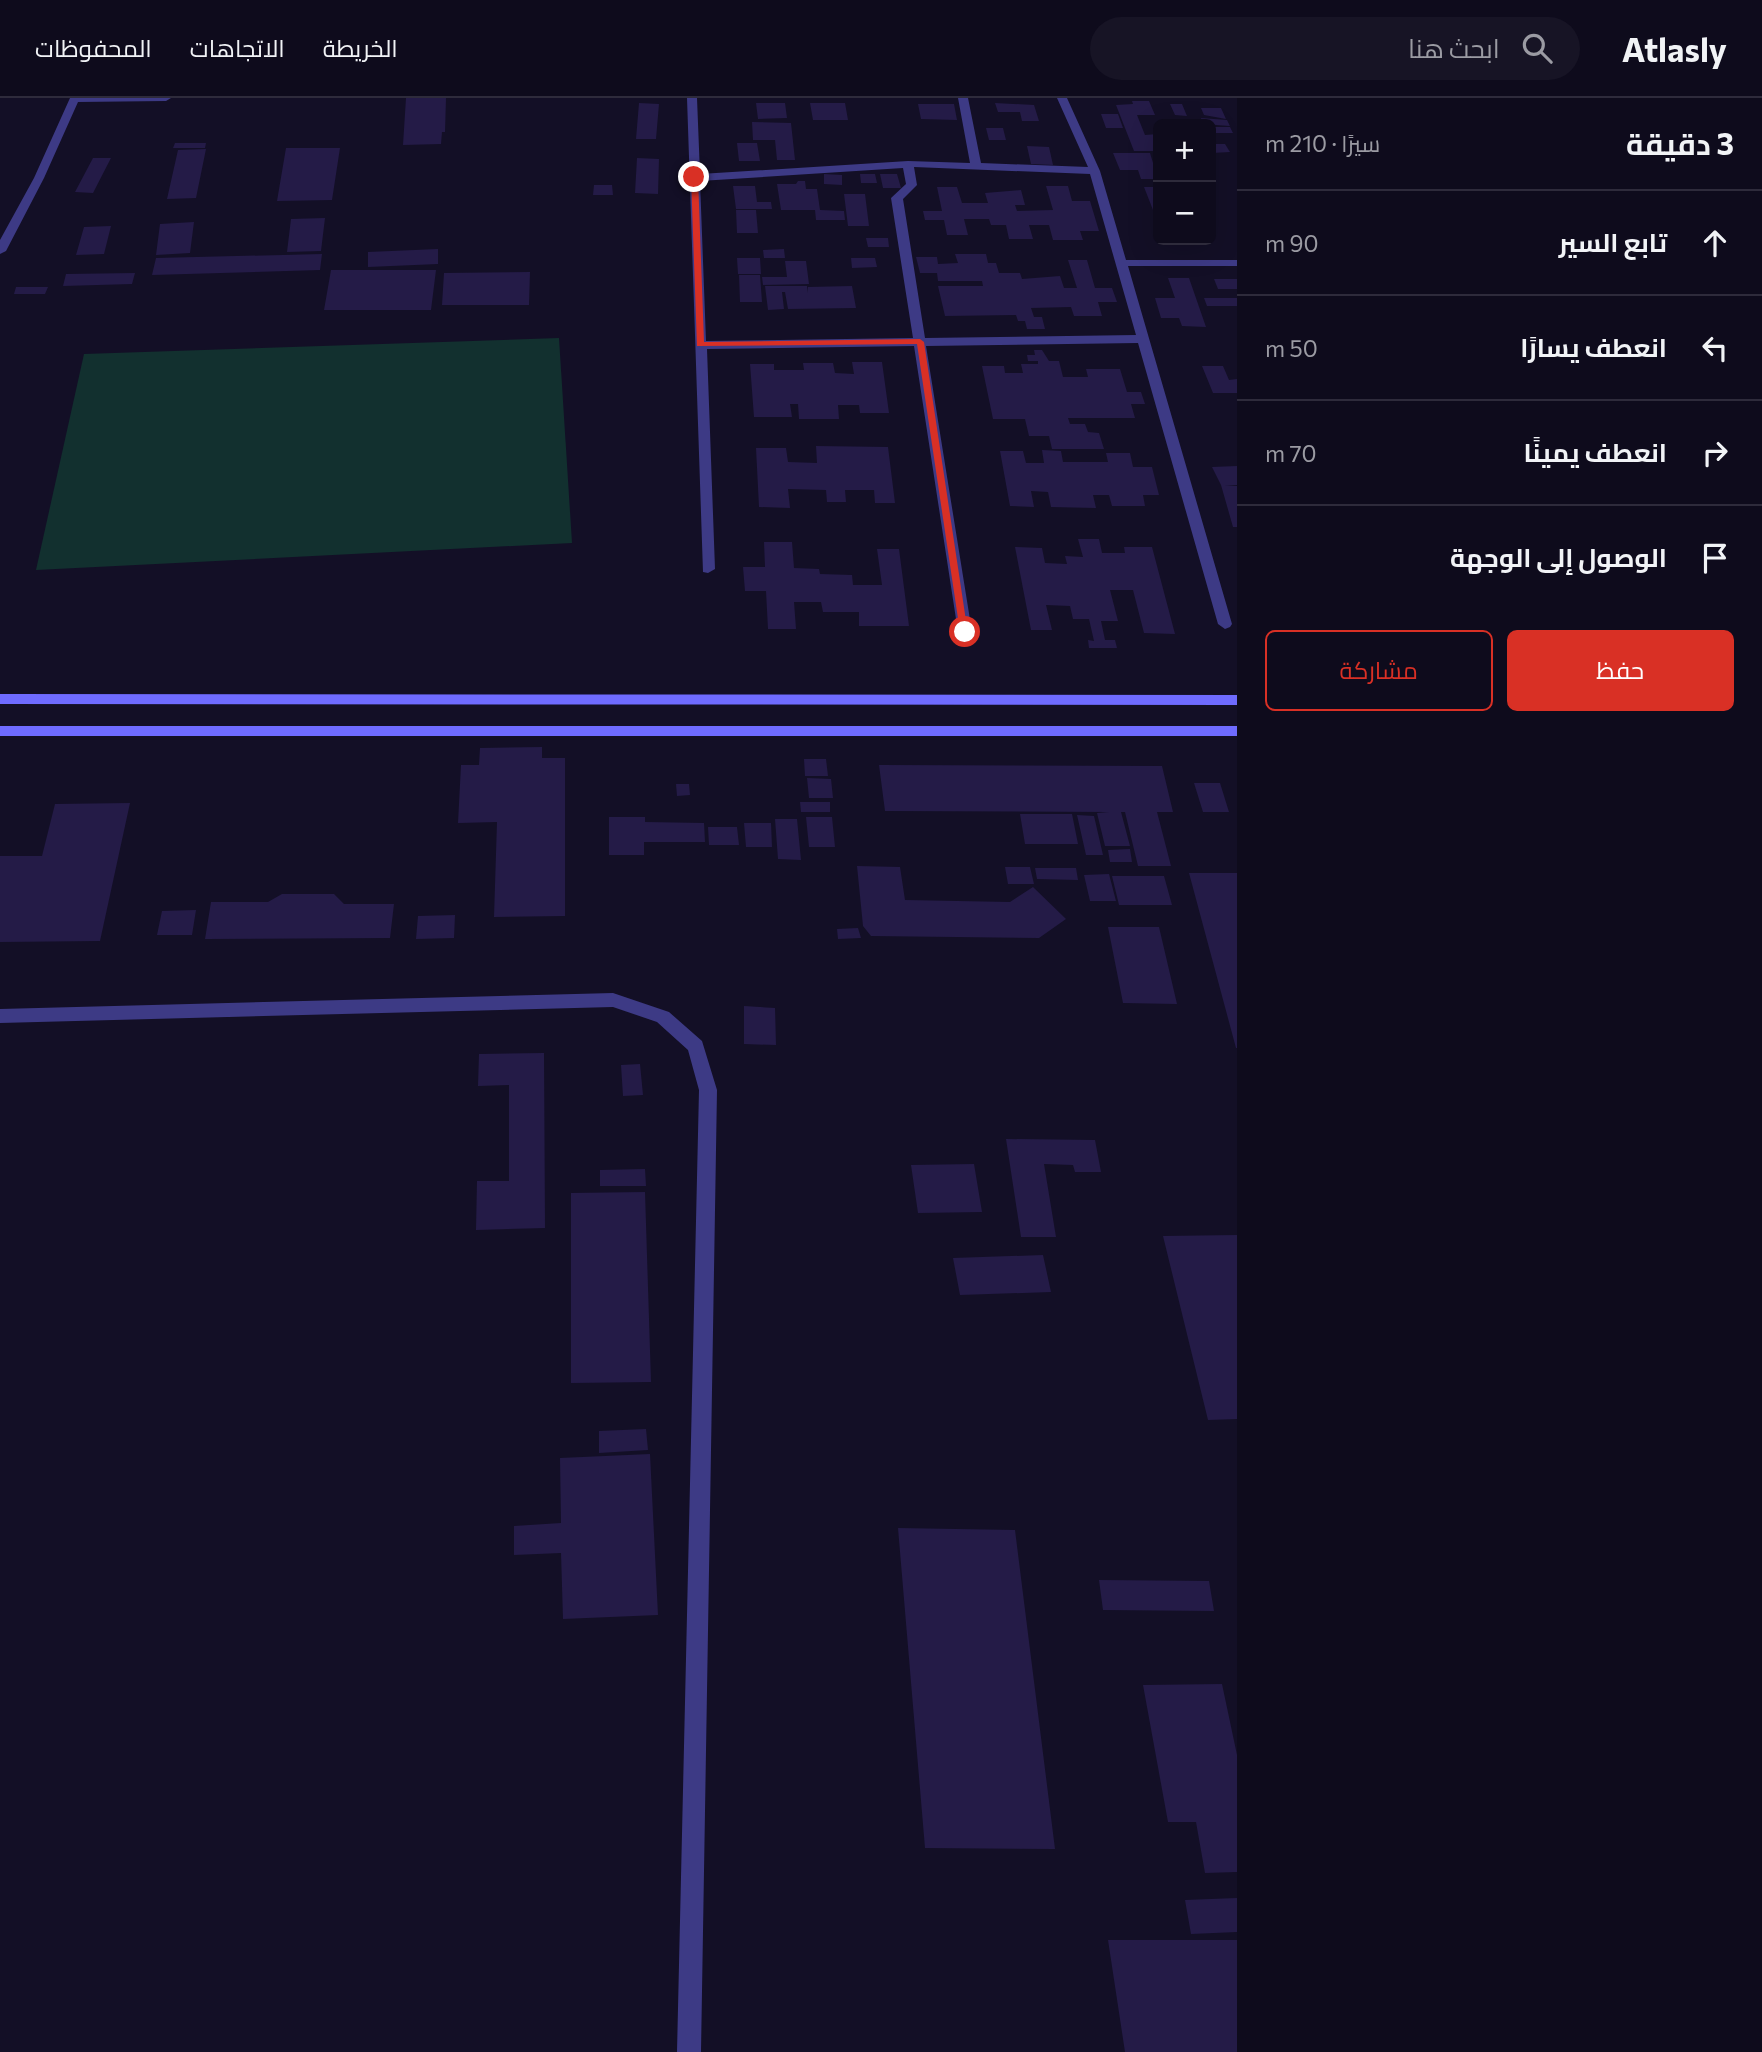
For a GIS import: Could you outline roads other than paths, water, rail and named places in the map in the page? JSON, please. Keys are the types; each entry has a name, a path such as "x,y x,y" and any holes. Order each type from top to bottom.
{"main road":[{"path":"0,699 1237,700"},
{"path":"0,731 1237,731"}],"street":[{"path":"0,251 39,178 74,99 166,98"},
{"path":"692,98 708,569"},
{"path":"963,98 976,167"},
{"path":"1062,98 1095,171 1225,624"},
{"path":"694,177 908,163 1095,171"},
{"path":"908,163 912,185 897,198 965,632"},
{"path":"1121,263 1237,264"},
{"path":"700,345 1145,339"},
{"path":"0,1016 613,1000 663,1017 696,1046 708,1090 689,2052"}]}
